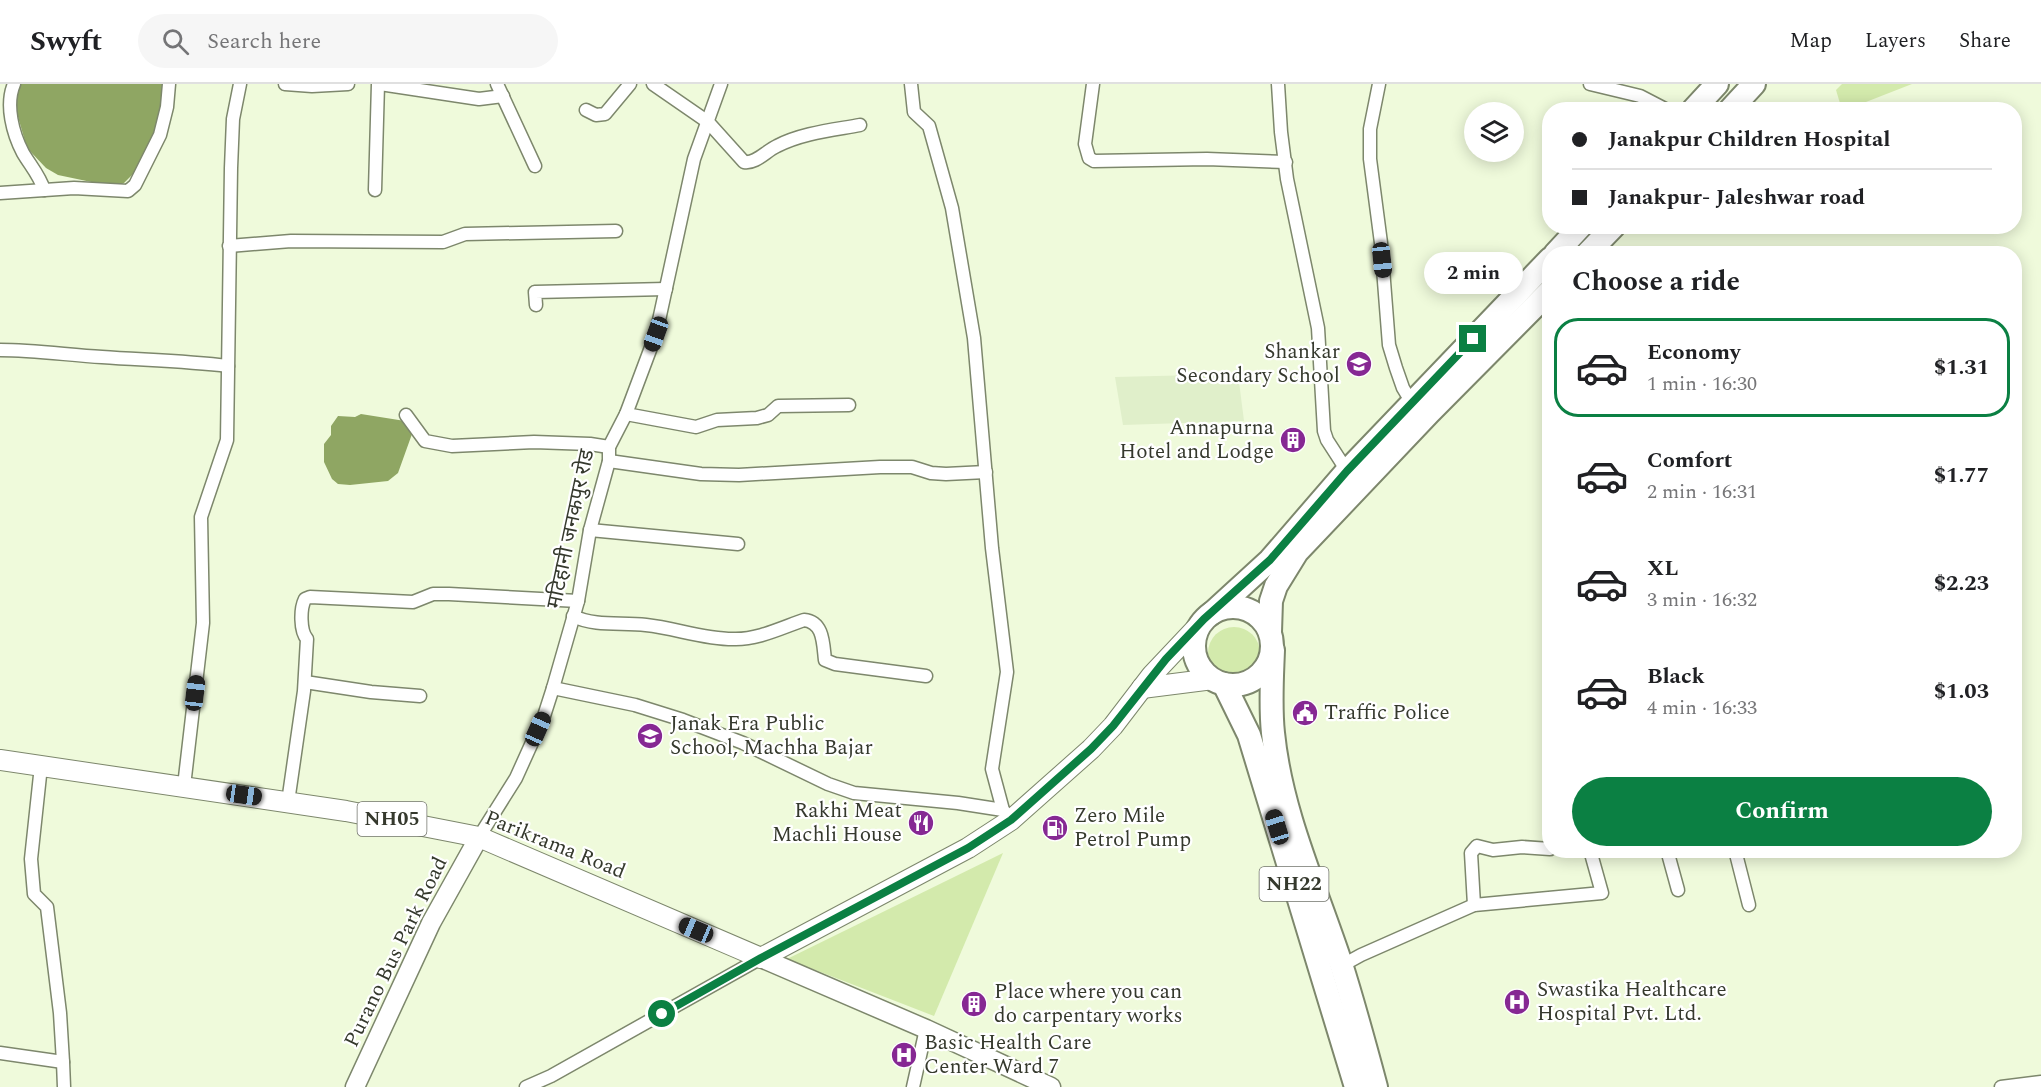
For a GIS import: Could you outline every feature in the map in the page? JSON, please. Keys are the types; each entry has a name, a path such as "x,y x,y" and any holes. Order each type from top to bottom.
{"highway":[{"path":"1700,102 1717,84"},
{"path":"1737,102 1754,84"},
{"path":"1562,246 1574,234"},
{"path":"1595,246 1606,234"},
{"path":"1206,618 1270,560 1347,471 1542,267"},
{"name":"NH22","path":"1376,1087 1341,966 1296,833 1281,779 1274,741 1272,712 1271,602 1276,586 1297,552 1429,413 1542,299"},
{"path":"1206,618 1227,607 1245,608 1260,617 1271,641"},
{"name":"NH22","path":"1206,618 1195,635 1194,650 1202,670 1218,682 1249,735 1356,1087"},
{"name":"NH22","path":"1218,682 1243,684 1257,677 1268,665 1271,641"}],"main road":[{"path":"761,958 968,848 1091,749 1113,726 1166,659 1206,618"},
{"path":"1142,688 1218,682"},
{"name":"Parikrama Road","path":"0,760 288,802 479,837 761,958"}],"street":[{"path":"14,84 10,107 14,128 22,151 42,181 44,190"},
{"path":"0,193 83,188 128,191 135,185 160,135 167,107 169,84"},
{"path":"184,786 203,624 201,517 227,440 233,119 240,84"},
{"path":"285,84 312,86 348,84"},
{"path":"375,190 379,84 479,99 503,96"},
{"path":"497,84 535,165"},
{"path":"586,110 596,115 605,114 630,84"},
{"path":"653,84 708,122 744,162 748,163 777,146 795,139 860,125"},
{"name":"मटिहानी जनकपुर रोड","path":"479,837 516,778 544,716 578,602 590,530 609,461 609,447 626,414 656,334 694,159 722,84"},
{"path":"911,84 914,112 929,126 951,208 961,254 974,338 1007,672 992,769 1007,815"},
{"path":"1093,84 1085,144 1089,158 1094,161 1207,159 1286,162"},
{"path":"1278,84 1287,179 1318,328 1324,431 1327,440 1347,471"},
{"path":"1379,84 1370,129 1370,159 1381,243 1389,345 1403,388 1412,403"},
{"path":"1590,84 1640,96 1652,102"},
{"path":"229,246 291,241 443,243 465,234 616,231"},
{"path":"536,305 535,292 666,289"},
{"path":"0,350 32,350 82,356 160,359 228,366"},
{"path":"626,414 686,427 696,427 717,420 757,418 768,415 778,406 849,405"},
{"path":"406,415 425,441 452,446 534,442 609,447"},
{"path":"609,461 670,470 739,475 880,467 912,467 932,473 946,474 986,472"},
{"path":"590,530 738,544"},
{"path":"288,802 305,682 307,639 304,636 303,603 305,599 310,597 413,602 433,594 441,594 578,602"},
{"path":"573,616 594,623 645,625 712,638 733,639 750,638 804,620 811,621 821,632 825,660 835,664 926,676"},
{"path":"305,682 371,692 420,696"},
{"path":"553,688 635,705 683,720 743,743 854,794 946,802 1007,815"},
{"path":"41,766 31,859 33,894 47,907 60,1013 64,1087"},
{"name":"Purano Bus Park Road","path":"355,1087 431,923 479,837"},
{"path":"1474,905 1471,853 1477,846 1493,850 1522,847 1542,848"},
{"path":"1341,966 1387,942 1474,905 1602,893 1592,858"},
{"path":"1669,858 1678,890"},
{"path":"1737,858 1749,905"},
{"path":"526,1087 592,1054 761,958"},
{"name":"NH05","path":"761,958 926,1029 1051,1087"},
{"path":"913,1087 926,1029"},
{"path":"0,1053 63,1062"},
{"path":"2001,1087 2041,1082"}],"shaded area":[{"path":"21,84 162,84 156,138 139,168 124,183 115,187 58,175 46,168 27,148 14,103"},
{"path":"1842,84 1912,84 1866,102 1840,102 1836,90"},
{"path":"1238,374 1244,421 1123,425 1115,377"},
{"path":"361,414 405,421 412,434 398,473 388,481 338,484 332,479 324,462 324,444 331,435 331,426 338,416 355,417"},
{"path":"1234,627 1248,631 1256,639 1260,653 1256,667 1248,675 1234,679 1220,675 1212,667 1208,653 1212,639 1220,631"},
{"path":"1003,853 934,1016 787,959"}],"place":[{"name":"Shankar Secondary School","path":"1359,364"},
{"name":"Annapurna Hotel and Lodge","path":"1293,440"},
{"name":"Traffic Police","path":"1305,713"},
{"name":"Janak Era Public School, Machha Bajar","path":"650,736"},
{"name":"Rakhi Meat Machli House","path":"921,823"},
{"name":"Zero Mile Petrol Pump","path":"1055,828"},
{"name":"Swastika Healthcare Hospital Pvt. Ltd.","path":"1517,1002"},
{"name":"Place where you can do carpentary works","path":"974,1004"},
{"name":"Basic Health Care Center Ward 7","path":"904,1055"}],"route":[{"path":"662,1014 761,958 968,848 1011,820 1091,749 1113,726 1166,659 1204,619 1270,560 1347,471 1473,339"}]}
